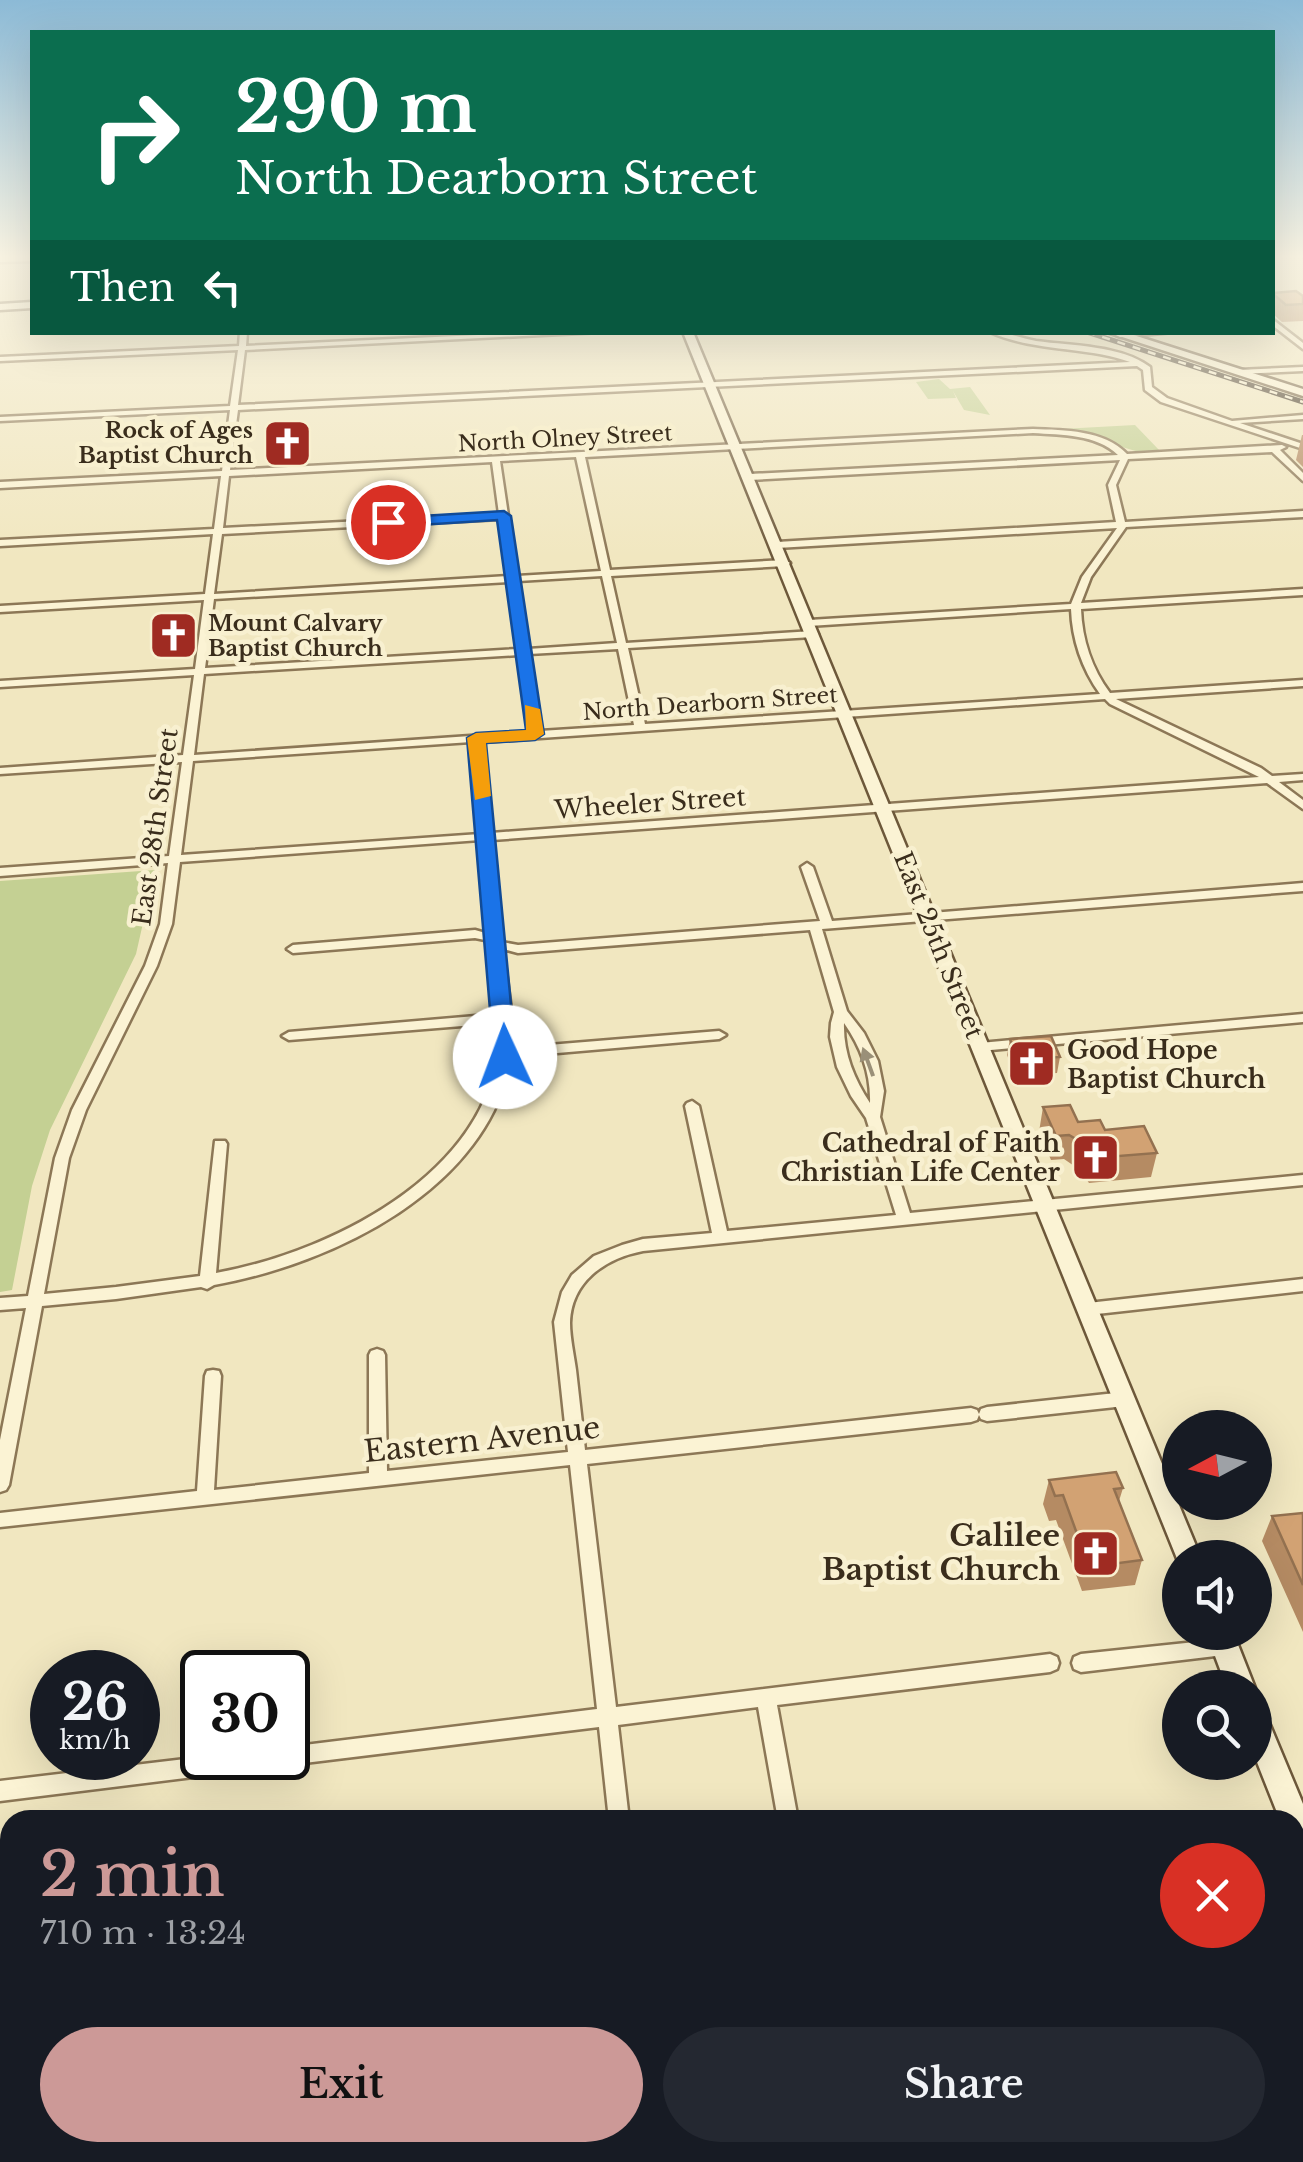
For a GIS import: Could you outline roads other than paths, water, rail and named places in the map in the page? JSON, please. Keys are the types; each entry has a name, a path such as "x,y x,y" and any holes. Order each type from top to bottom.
{"street":[{"path":"0,359 68,356"},
{"name":"East 28th Street","path":"0,1484 62,1158 93,1078 162,939 241,356"},
{"name":"East 25th Street","path":"699,356 1181,1540"},
{"path":"1119,356 1149,370 1147,386 1154,394 1298,446"},
{"path":"1186,356 1303,393"},
{"path":"0,419 1141,364"},
{"path":"1238,372 1303,369"},
{"path":"1226,421 1303,417"},
{"name":"North Olney Street","path":"0,484 1039,431 1093,439 1117,448 1125,457"},
{"path":"750,477 1298,446"},
{"path":"1274,449 1303,478"},
{"path":"580,455 640,727"},
{"path":"1125,457 1112,485 1122,525 1078,594 1076,606 1084,651 1104,696 1270,780 1303,806"},
{"path":"496,459 535,734"},
{"path":"0,609 606,574 781,554 1303,514"},
{"path":"0,543 504,516"},
{"path":"0,684 622,646 1076,606 1303,592"},
{"name":"North Dearborn Street","path":"0,771 1303,683"},
{"path":"0,1304 207,1282 292,1260 379,1219 446,1166 481,1121 497,1089 504,1053 504,1018 476,738"},
{"name":"Wheeler Street","path":"0,872 1303,778"},
{"path":"806,868 840,1012 836,1021 844,1069 862,1106 873,1117 905,1220"},
{"path":"293,949 478,934 518,949 1303,887"},
{"path":"840,1012 850,1020 872,1066 879,1106 873,1117"},
{"path":"289,1036 504,1018"},
{"path":"980,1047 1303,1018"},
{"path":"504,1053 720,1035"},
{"path":"692,1106 721,1237"},
{"path":"207,1282 220,1144"},
{"path":"619,1810 562,1322 571,1287 585,1270 618,1251 721,1237 1303,1180"},
{"path":"1088,1309 1303,1286"},
{"path":"377,1355 378,1480"},
{"path":"205,1498 214,1376"},
{"name":"Eastern Avenue","path":"0,1520 1124,1399"},
{"path":"1081,1663 1162,1650"},
{"path":"310,1753 1050,1663"},
{"path":"766,1698 786,1810"},
{"path":"1272,1764 1291,1810"},
{"path":"0,1791 180,1769"}],"railway":[{"path":"1161,356 1303,402"}],"place":[{"name":"Rock of Ages Baptist Church","path":"288,443"},
{"name":"Mount Calvary Baptist Church","path":"173,636"},
{"name":"Good Hope Baptist Church","path":"1032,1064"},
{"name":"Cathedral of Faith Christian Life Center","path":"1095,1157"},
{"name":"Galilee Baptist Church","path":"1095,1553"}]}
